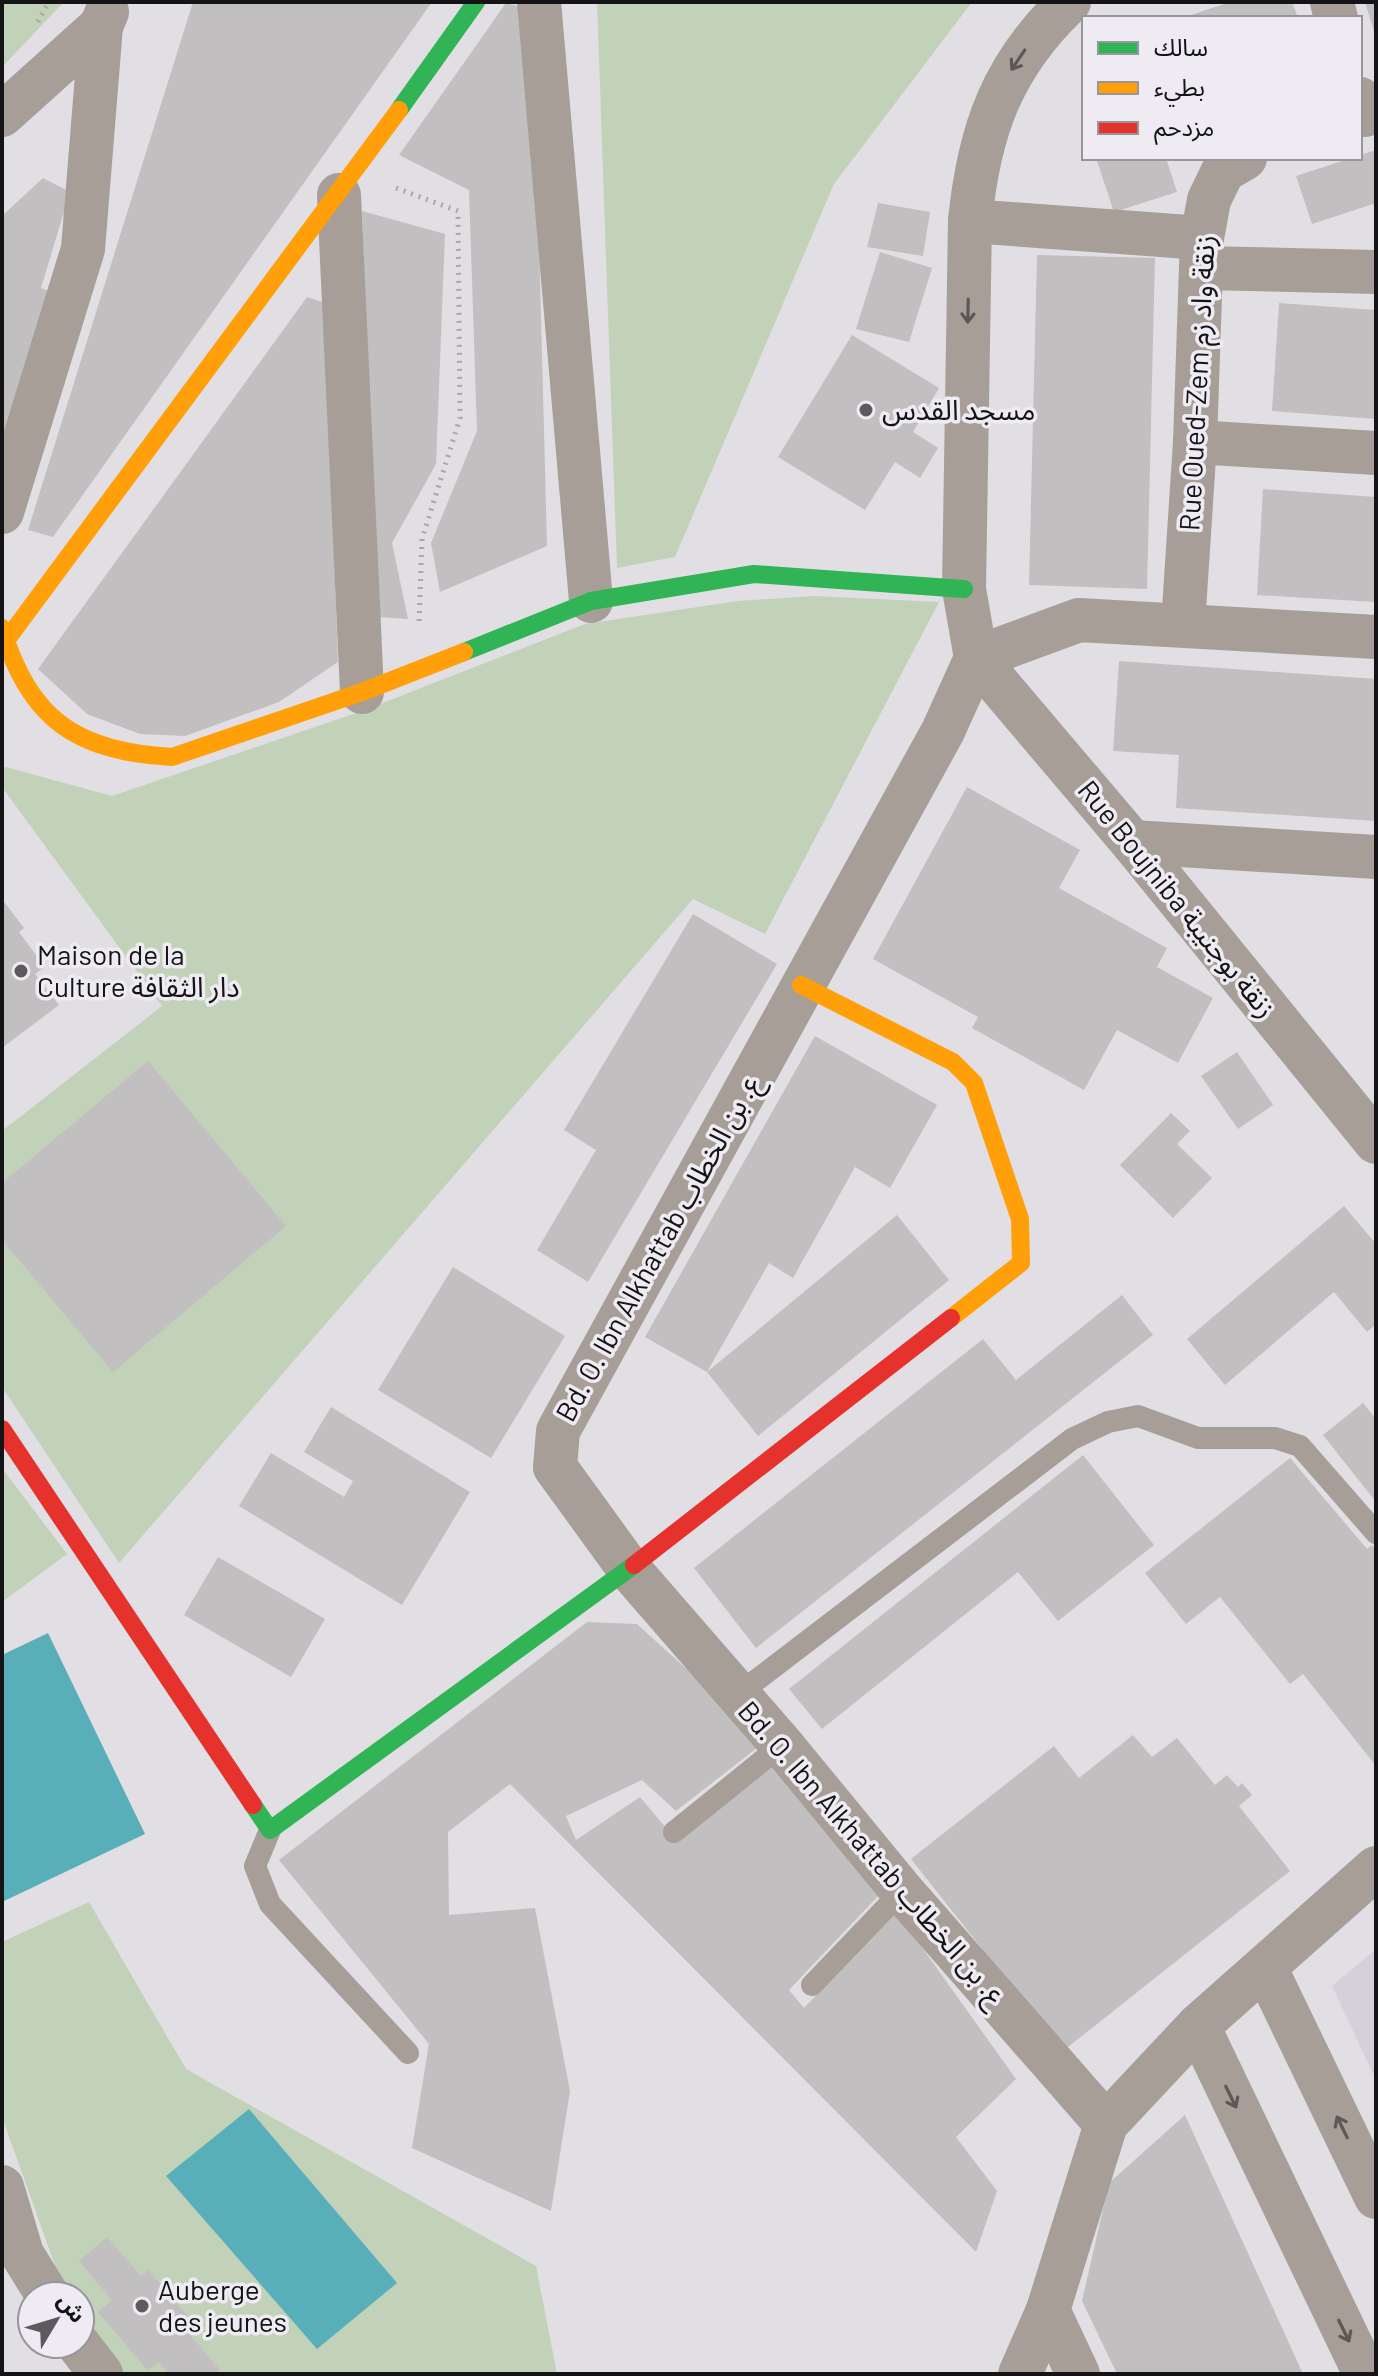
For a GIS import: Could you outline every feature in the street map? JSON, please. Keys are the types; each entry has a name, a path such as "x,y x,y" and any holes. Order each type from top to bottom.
{"street":[{"path":"476,2 346,183 3,635 18,681 46,716 91,742 138,757 172,757 362,692 591,601 754,574 964,589"},
{"path":"539,2 591,601"},
{"path":"1069,2 1038,31 1007,77 985,131 975,170 970,221 964,589 976,658 1079,620 1376,637"},
{"path":"2,115 106,14"},
{"path":"2,512 83,249 106,14"},
{"name":"Rue Oued-Zem زنقة واد زم","path":"1183,625 1195,442 1202,253 1209,200 1223,171 1242,160"},
{"path":"346,183 362,692"},
{"path":"970,221 1202,253 1376,272"},
{"path":"1195,442 1376,453"},
{"name":"Rue Boujniba زنقة بوجنيبة","path":"976,658 1132,842 1376,1142"},
{"name":"Bd. O. Ibn Alkhattab ع. بن الخطاب","path":"976,658 943,731 558,1431 555,1467 629,1569 782,1745 902,1891 1106,2124"},
{"path":"1132,842 1376,857"},
{"path":"2,1429 270,1830 629,1569 1021,1263 1020,1219 974,1083 953,1062 801,985"},
{"path":"1020,2374 1048,2310 1106,2124 1198,2026 1376,1868"},
{"path":"1265,1967 1376,2197"},
{"path":"1198,2026 1365,2374"},
{"path":"2,2187 22,2254 38,2280"},
{"path":"1048,2310 1078,2374"}],"lane":[{"path":"737,1695 1072,1439 1108,1422 1138,1416 1198,1438 1275,1438 1300,1446 1376,1533"},
{"path":"674,1832 782,1745"},
{"path":"270,1830 255,1866 270,1904 408,2053"},
{"path":"812,1985 902,1891"}],"path":[{"path":"346,183 458,211 460,418 422,539 417,668"}],"shaded area":[{"path":"1376,1949 1376,2080 1332,1986"}],"green space":[{"path":"2,2 64,2 2,67"},
{"path":"597,2 972,2 834,184 675,557 617,568"},
{"path":"813,596 939,602 765,934 693,899 119,1563 2,1387 2,1131 162,1006 2,787 2,766 112,796 362,711 585,624 738,601"},
{"path":"2,1468 67,1554 2,1602"},
{"path":"89,1902 186,2069 536,2266 557,2374 120,2374 96,2342 96,2280 60,2280 2,2117 2,1942"}],"water":[{"path":"48,1633 145,1834 2,1902 2,1655"},
{"path":"249,2109 397,2283 317,2349 166,2176"}],"building":[{"path":"193,2 432,2 53,537 28,530"},
{"path":"1230,2 1292,2 1297,16 1188,16"},
{"path":"1365,2 1376,2 1376,35 1375,35"},
{"path":"506,3 533,10 547,546 440,592 431,543 477,431 469,190 399,155"},
{"path":"1376,150 1376,212 1373,204 1312,224 1296,176 1345,160 1362,160 1362,155"},
{"path":"1097,160 1167,160 1177,192 1114,212"},
{"path":"43,178 70,192 41,288 51,292 2,442 2,216"},
{"path":"878,203 930,212 923,256 867,247"},
{"path":"362,211 445,234 436,464 392,543 408,619 377,617"},
{"path":"880,252 932,268 909,342 856,329"},
{"path":"1037,255 1155,258 1147,589 1029,585"},
{"path":"307,297 325,303 338,662 279,702 185,736 140,734 87,714 38,669"},
{"path":"1279,303 1376,310 1376,419 1272,411"},
{"name":"مسجد القدس","path":"852,335 939,388 913,432 938,448 920,478 895,462 865,510 778,457"},
{"path":"1263,489 1376,497 1376,602 1257,595"},
{"path":"1119,661 1376,679 1376,821 1176,808 1179,755 1113,751"},
{"path":"967,787 1080,850 1059,888 1167,948 1157,967 1213,998 1178,1063 1117,1030 1084,1090 972,1028 978,1017 873,959"},
{"name":"Maison de la Culture دار الثقافة","path":"2,899 24,928 19,932 45,967 35,974 59,1005 2,1048"},
{"path":"693,914 777,964 588,1282 537,1250 596,1150 564,1130"},
{"path":"815,1036 937,1105 890,1188 855,1167 793,1278 769,1263 707,1372 645,1337"},
{"path":"1237,1052 1273,1105 1238,1129 1201,1076"},
{"path":"148,1061 286,1226 113,1372 2,1240 2,1183"},
{"path":"1171,1113 1190,1131 1177,1144 1212,1178 1173,1218 1120,1165"},
{"path":"1344,1206 1376,1244 1376,1324 1367,1332 1334,1292 1225,1385 1187,1339"},
{"path":"897,1215 949,1280 758,1436 707,1372"},
{"path":"453,1267 565,1336 491,1458 378,1390"},
{"path":"1122,1295 1153,1335 756,1648 694,1568 983,1339 1016,1380"},
{"path":"1363,1403 1376,1419 1376,1502 1323,1435"},
{"path":"331,1407 470,1492 402,1605 239,1506 271,1453 344,1497 353,1481 304,1452"},
{"path":"1083,1455 1154,1545 1058,1621 1018,1572 822,1729 789,1689"},
{"path":"1290,1458 1367,1549 1372,1545 1376,1550 1376,1766 1303,1674 1290,1684 1220,1597 1186,1624 1145,1573"},
{"path":"218,1557 325,1619 291,1677 184,1615"},
{"path":"587,1622 637,1624 766,1741 676,1811 642,1780 566,1816 576,1840 640,1797 678,1842 772,1765 881,1893 789,1990 804,2008 896,1911 1016,2079 956,2137 997,2191 976,2252 510,1784 448,1832 449,1915 535,1908 570,2091 551,2211 412,2148 429,2044 279,1860"},
{"path":"1133,1735 1152,1757 1177,1738 1215,1785 1227,1775 1238,1787 1242,1783 1252,1795 1239,1806 1290,1871 1063,2051 911,1859 1054,1746 1079,1778"},
{"path":"1185,2115 1303,2374 1117,2374 1082,2301 1109,2183"},
{"name":"Auberge des jeunes","path":"107,2237 141,2276 148,2270 198,2328 190,2335 220,2370 216,2374 169,2374 159,2362 148,2371 98,2312 112,2300 79,2261"}],"traffic: fast":[{"path":"399,110 476,2"},
{"path":"464,652 591,601 754,574 964,589"},
{"path":"253,1805 270,1830 634,1565"}],"traffic: slow":[{"path":"5,642 399,110"},
{"path":"2,628 13,660 27,686 43,708 62,725 110,748 172,757 362,692 464,652"},
{"path":"801,985 953,1062 974,1083 1020,1219 1021,1263 951,1318"}],"traffic: jam":[{"path":"634,1565 951,1318"},
{"path":"2,1429 253,1805"}],"place":[{"name":"مسجد القدس","path":"866,410"},
{"name":"Maison de la Culture دار الثقافة","path":"21,971"},
{"name":"Auberge des jeunes","path":"142,2306"}]}
